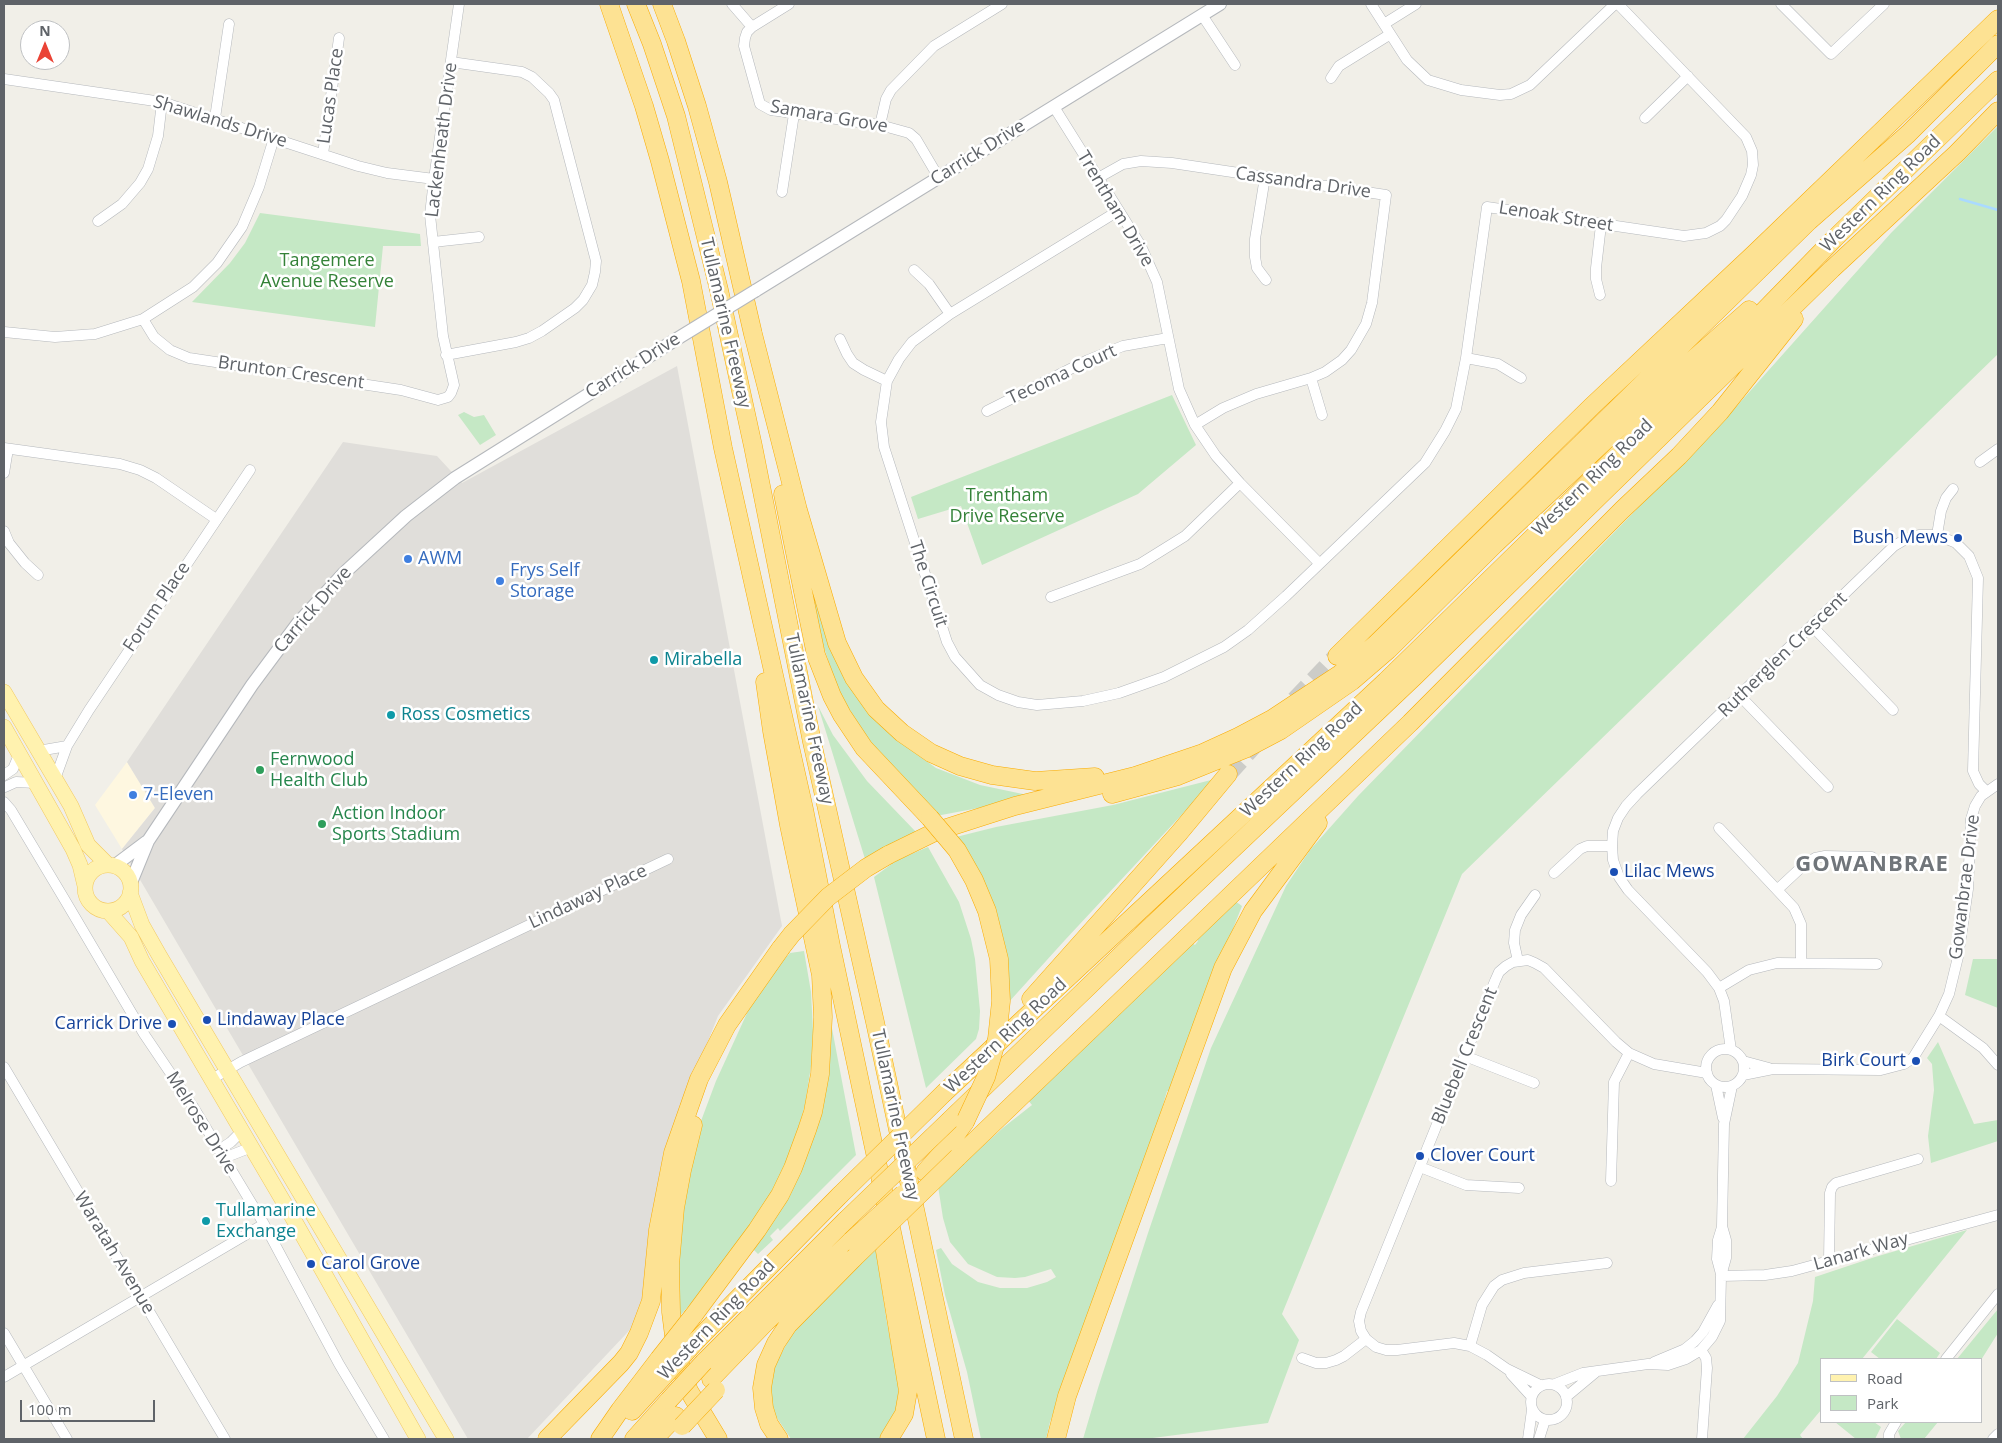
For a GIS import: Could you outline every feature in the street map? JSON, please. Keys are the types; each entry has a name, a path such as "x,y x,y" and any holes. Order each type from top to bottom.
{"highway":[{"name":"Tullamarine Freeway","path":"609,4 642,98 670,198 694,299 724,448 804,810 831,946 936,1439"},
{"path":"662,4 697,106 718,182 753,334 798,510 837,643 854,678 876,709 902,734 931,753 960,766 992,775 1035,781 1072,779 1110,775 1169,763"},
{"name":"Tullamarine Freeway","path":"637,5 676,116 719,290 753,446 812,742 875,1022 964,1439"},
{"path":"1809,221 1883,139 1998,20"},
{"path":"1337,656 1591,407 1998,20"},
{"path":"547,1439 629,1353 645,1320 651,1301 658,1230 666,1183 682,1126 703,1071 727,1025 781,948 828,897 866,868 919,839 1015,806 1136,776 1238,738 1272,719 1340,674 1376,644 1809,221 1908,134 1998,44"},
{"name":"Western Ring Road","path":"606,1439 661,1367 698,1339 944,1093 1379,687 1998,80"},
{"name":"Western Ring Road","path":"634,1439 674,1420 704,1362 846,1220 1421,671 1832,269 1957,153 1998,111"},
{"path":"970,820 1111,794 1178,776 1245,749 1280,730 1316,706 1352,681 1388,650 1494,545 1671,379 1792,272 1834,239"},
{"path":"779,1439 770,1424 764,1408 762,1388 766,1365 776,1343 788,1325 852,1250 958,1157 1373,758 1678,456 1720,412 1832,269"},
{"path":"654,1439 787,1318 947,1147 965,1122 982,1089 992,1059 999,1027 1001,982 999,959 992,927 981,895 966,865 948,839 864,748 832,696 816,655 791,536 753,334"},
{"path":"600,1439 620,1410 661,1367 693,1316 772,1209 801,1148 812,1112 820,1074 823,1035 821,975 780,778 761,655 724,448"},
{"path":"1056,1439 1070,1387 1223,968 1242,930 1268,890 1331,805 1373,758"},
{"path":"944,1093 1094,930 1228,774"},
{"path":"831,946 860,1124 907,1379 907,1397 904,1414 889,1439"},
{"path":"718,1439 689,1391 677,1352 669,1287 671,1242 682,1170 697,1111 720,1055 758,982"}],"main road":[{"path":"4,692 71,806 88,845 111,866 125,873 142,925 446,1439"},
{"path":"4,727 73,849 80,864 88,900 100,910 115,910 122,906 130,889"},
{"path":"85,886 86,879 95,869 111,866"},
{"name":"Melrose Drive","path":"108,911 131,937 142,961 252,1147 418,1439"},
{"path":"332,1286 349,1276"}],"street":[{"name":"Lackenheath Drive","path":"451,394 454,385 446,355 430,215 459,4"},
{"path":"732,4 752,27 789,4"},
{"path":"880,125 886,99 891,90 934,46 1002,4"},
{"name":"Carrick Drive","path":"130,889 148,841 271,658 321,597 365,552 418,505 469,468 1220,4"},
{"path":"1371,4 1407,60 1428,80 1461,90 1484,94 1512,94 1530,86 1617,4"},
{"path":"1384,24 1416,4"},
{"name":"Lenoak Street","path":"1319,563 1425,463 1456,409 1466,358 1487,207 1684,236 1706,233 1720,226 1726,220 1749,184 1753,165 1752,151 1746,137 1617,4"},
{"path":"1781,4 1831,54 1884,4"},
{"path":"1202,15 1235,65"},
{"path":"215,118 229,24"},
{"name":"Samara Grove","path":"752,27 747,32 744,46 760,104 771,110 880,125 909,133 916,139 939,178"},
{"path":"1331,78 1339,66 1390,35"},
{"name":"Lucas Place","path":"323,154 339,38"},
{"path":"446,355 516,342 542,331 575,308 583,300 592,285 596,261 554,100 549,93 532,77 522,72 451,62"},
{"path":"1645,118 1688,76"},
{"name":"Shawlands Drive","path":"4,79 162,102 358,166 387,173 434,179"},
{"path":"98,221 122,204 140,184 148,169 158,136 162,102"},
{"name":"Trentham Drive","path":"1054,107 1141,246 1158,282 1179,389 1195,425 1216,456 1240,483 1319,563"},
{"path":"782,192 794,114"},
{"path":"4,332 55,338 80,336 104,331 143,319 193,287 226,251 242,227 251,207 274,138"},
{"name":"Cassandra Drive","path":"1098,178 1123,164 1141,161 1172,163 1386,195 1372,303 1366,324 1357,343 1342,360 1325,372 1256,394 1210,414 1195,425"},
{"path":"1265,177 1255,239 1255,257 1257,268 1266,280"},
{"name":"The Circuit","path":"1118,212 950,314 912,342 899,359 887,381 880,422 884,447 947,642 955,657 980,685 998,695 1018,702 1037,705 1083,701 1141,686 1164,677 1224,647 1248,630 1319,563"},
{"path":"1600,295 1596,279 1596,268 1601,225"},
{"path":"433,242 479,237"},
{"path":"914,270 929,284 950,314"},
{"name":"Brunton Crescent","path":"143,319 154,337 170,350 189,358 392,388 438,400 443,400 451,394"},
{"name":"Tecoma Court","path":"987,411 1088,360 1124,346 1168,338"},
{"path":"840,339 846,354 854,363 887,381"},
{"path":"1466,358 1498,364 1522,378"},
{"path":"1311,378 1322,414"},
{"path":"4,473 6,448 120,464 140,470 156,478 216,519"},
{"path":"1980,462 1998,449"},
{"name":"Forum Place","path":"56,779 66,746 250,470"},
{"path":"1051,597 1140,564 1185,536 1240,483"},
{"path":"1953,489 1946,498 1941,511 1937,535 1948,539 1962,548 1975,567 1978,578 1973,771 1979,784 1986,791"},
{"path":"4,531 14,550 25,564 38,575"},
{"name":"Rutherglen Crescent","path":"1726,1050 1727,1025 1724,1001 1719,988 1707,972 1628,890 1616,870 1612,846 1614,831 1626,806 1894,546 1906,539 1919,535 1937,535"},
{"path":"1812,626 1894,710"},
{"path":"1740,696 1828,787"},
{"path":"38,751 66,746"},
{"path":"4,775 15,767 19,755"},
{"path":"4,786 16,782 36,783"},
{"name":"Gowanbrae Drive","path":"1743,1075 1773,1069 1881,1070 1904,1064 1912,1058 1939,1016 1949,994 1958,957 1968,889 1971,819 1975,806 1986,791 1998,784"},
{"name":"Melrose Drive","path":"4,786 7,806 139,1026 194,1108 264,1224 339,1364 384,1439"},
{"path":"1719,828 1778,889 1799,915 1801,924 1801,963"},
{"name":"Carrick Drive","path":"111,866 148,841"},
{"path":"1554,873 1580,849 1587,846 1612,846"},
{"path":"1778,889 1814,858 1824,856 1872,857"},
{"name":"Lindaway Place","path":"212,1080 228,1070 668,859"},
{"path":"1534,895 1521,915 1515,930 1514,942 1518,961 1528,960 1544,968 1629,1053 1654,1064 1707,1074"},
{"name":"Bluebell Crescent","path":"1366,1339 1361,1331 1359,1321 1361,1312 1499,972 1506,966 1518,961"},
{"path":"1719,988 1749,970 1764,965 1801,963 1877,964"},
{"path":"1939,1016 1982,1048 1998,1065"},
{"path":"1726,1050 1738,1054 1743,1061 1741,1080 1732,1086 1716,1085 1707,1074 1707,1061 1712,1054 1726,1050"},
{"path":"1610,1181 1614,1082 1629,1053"},
{"path":"1465,1056 1534,1083"},
{"path":"1672,1067 1707,1061"},
{"name":"Gowanbrae Drive","path":"1743,1061 1773,1069"},
{"name":"Waratah Avenue","path":"4,1067 225,1439"},
{"path":"1716,1085 1724,1124"},
{"path":"1648,1364 1668,1365 1686,1359 1700,1350 1712,1337 1720,1321 1721,1276 1726,1258 1726,1240 1722,1226 1724,1124 1732,1086"},
{"path":"221,1154 242,1131"},
{"path":"221,1154 252,1147"},
{"path":"1829,1261 1830,1193 1836,1182 1918,1159"},
{"path":"1420,1166 1466,1185 1519,1188"},
{"name":"Lanark Way","path":"1721,1276 1782,1273 1998,1215"},
{"path":"4,1377 264,1224"},
{"path":"1470,1346 1482,1304 1494,1286 1502,1280 1524,1273 1607,1263"},
{"path":"1947,1358 1998,1294"},
{"path":"1302,1358 1316,1363 1326,1363 1344,1356 1366,1339 1376,1348 1386,1350 1454,1343 1470,1346 1487,1354 1507,1369 1540,1386 1555,1384 1583,1373 1648,1364 1673,1356 1685,1349 1703,1332 1720,1302"},
{"path":"4,1332 67,1439"},
{"path":"1700,1350 1706,1358 1707,1368 1702,1439"},
{"path":"1507,1369 1531,1396"},
{"path":"1566,1397 1597,1371"},
{"path":"1532,1410 1540,1418 1546,1420 1556,1419 1564,1412 1567,1402 1566,1397 1560,1387 1555,1384"},
{"path":"1528,1439 1532,1410 1531,1396 1540,1386"},
{"path":"1539,1439 1546,1420"},
{"path":"1889,1439 1889,1434 1895,1423"},
{"path":"1993,1439 1998,1434"}],"shaded area":[{"path":"677,366 782,926 718,1016 669,1139 652,1233 642,1317 527,1439 468,1439 122,849 155,808 127,762 343,442 437,456 462,483"},
{"name":"7-Eleven","path":"127,762 155,808 122,849 95,805"}],"green space":[{"path":"1998,126 1998,354 1462,874 1282,1314 1299,1340 1268,1423 1145,1439 1083,1439 1148,1233 1211,1048 1286,886 1310,850 1358,796 1735,408 1891,233"},
{"name":"Tangemere Avenue Reserve","path":"260,213 420,234 421,246 383,246 375,327 192,302 230,263 245,243"},
{"name":"Trentham Drive Reserve","path":"1172,395 1196,445 1138,494 982,565 961,506 918,519 911,497"},
{"path":"464,412 474,417 484,415 496,435 480,445 458,415"},
{"path":"818,591 896,739 936,768 980,785 1037,797 936,816 874,748 843,704 817,627 811,592"},
{"path":"818,706 833,735 867,781 916,832 865,859"},
{"path":"1215,779 1008,1003 956,837 996,827 1113,805"},
{"path":"928,847 959,902 971,939 980,1011 979,1029 976,1039 926,1088 874,877 897,860"},
{"path":"1235,901 1242,906 1198,1017 1172,1092 1167,1091 1154,1137 1050,1422 1046,1439 981,1439 967,1372 945,1295 936,1250 941,1248 952,1264 978,1282 1000,1288 1027,1288 1056,1277 1051,1269 1025,1277 997,1277 968,1264 950,1242 943,1218 938,1186 1004,1127 1032,1105 1027,1099 1191,942 1195,945 1198,941 1196,938"},
{"path":"804,951 811,992 813,1031 811,1066 805,1105 791,1153 770,1201 741,1245 679,1317 677,1296 679,1231 690,1166 701,1121 716,1081 748,1011 764,984 790,953"},
{"path":"1973,959 1998,959 1998,1008 1965,995"},
{"path":"830,1018 856,1155 780,1231 778,1228 770,1236 773,1240 758,1254 753,1249 778,1213"},
{"path":"1938,1042 1974,1124 1998,1120 1998,1141 1931,1163 1928,1136 1934,1090 1932,1064 1927,1058"},
{"path":"1967,1230 1863,1358 1820,1358 1820,1411 1800,1435 1803,1439 1743,1439 1777,1396 1798,1363 1813,1301 1815,1277"},
{"path":"876,1250 887,1323 899,1384 894,1419 882,1439 791,1439 775,1415 770,1399 770,1384 776,1363 796,1327 855,1265"},
{"path":"1998,1309 1998,1333 1982,1358 1958,1358"},
{"path":"1897,1319 1940,1353 1937,1358 1879,1358 1871,1352"},
{"path":"1836,1423 1875,1423 1881,1427 1875,1439 1856,1439"},
{"path":"1905,1423 1937,1423 1924,1439 1901,1439 1898,1431"}],"waterway":[{"path":"1960,199 1998,210"}],"tunnel":[{"path":"1295,700 1337,656"},
{"path":"1228,774 1256,743"}],"place":[{"name":"Bush Mews","path":"1958,538"},
{"name":"AWM","path":"408,559"},
{"name":"Frys Self Storage","path":"500,581"},
{"name":"Mirabella","path":"654,660"},
{"name":"Ross Cosmetics","path":"391,715"},
{"name":"Fernwood Health Club","path":"260,770"},
{"name":"7-Eleven","path":"133,795"},
{"name":"Action Indoor Sports Stadium","path":"322,824"},
{"name":"Lilac Mews","path":"1614,872"},
{"name":"Lindaway Place","path":"207,1020"},
{"name":"Carrick Drive","path":"172,1024"},
{"name":"Birk Court","path":"1916,1061"},
{"name":"Clover Court","path":"1420,1156"},
{"name":"Tullamarine Exchange","path":"206,1221"},
{"name":"Carol Grove","path":"311,1264"}],"district":[{"name":"GOWANBRAE","path":"1872,865"}]}
